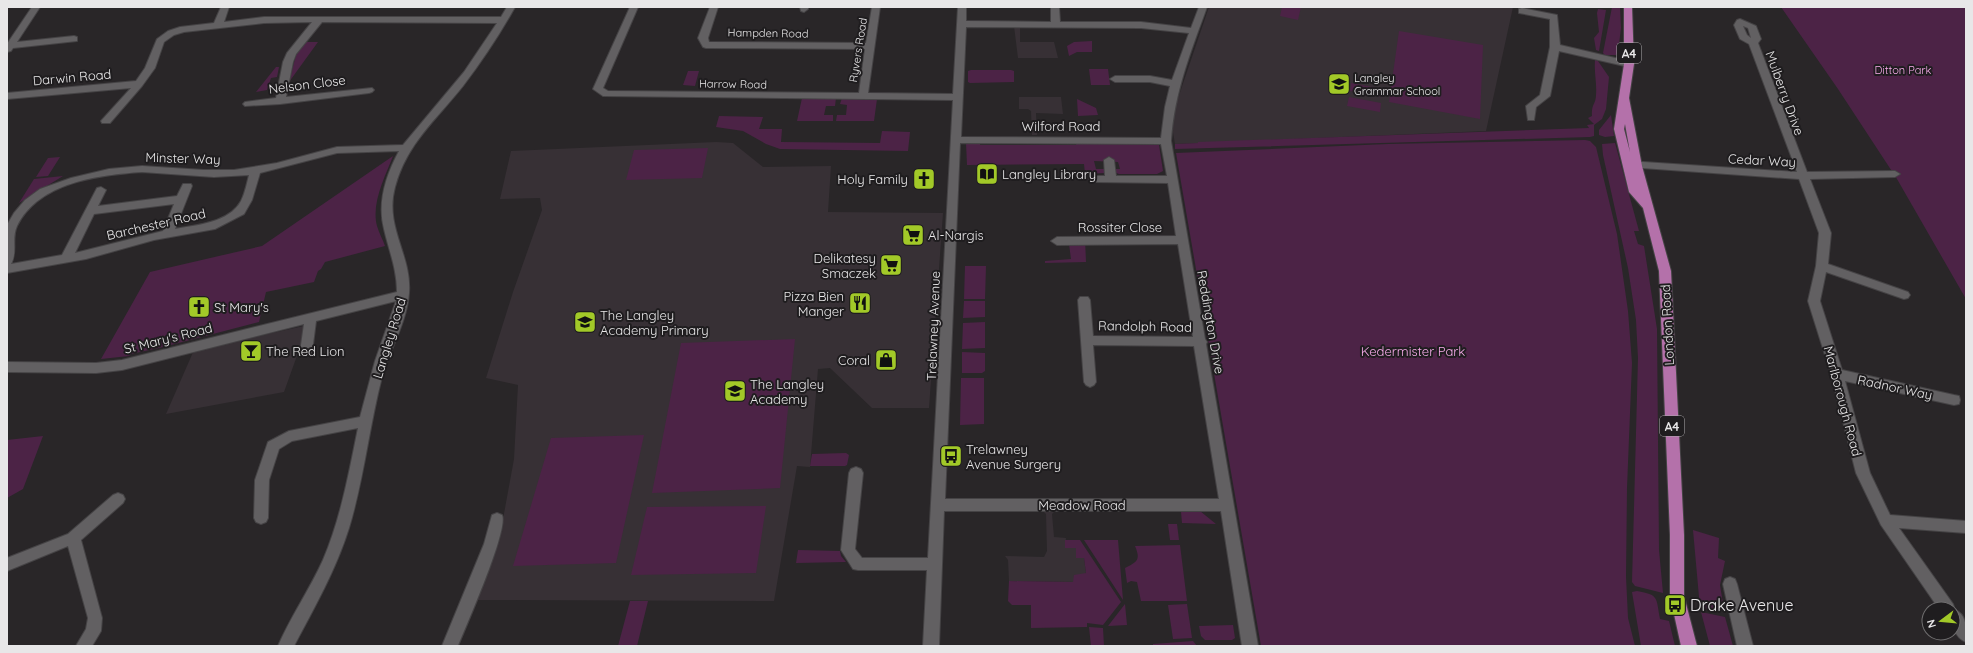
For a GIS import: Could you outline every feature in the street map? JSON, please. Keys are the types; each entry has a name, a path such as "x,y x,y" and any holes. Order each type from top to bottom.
{"main road":[{"name":"A4","path":"1628,7 1629,64 1619,129 1632,165"},
{"name":"London Road","path":"1632,165 1634,192 1648,208 1665,272 1677,535 1677,596 1689,646"}],"street":[{"path":"8,48 36,7"},
{"path":"218,25 225,7"},
{"name":"Langley Road","path":"286,646 320,580 342,529 355,479 365,421 378,369 403,295 404,278 387,222 385,203 406,148 462,81 504,20 511,7"},
{"name":"Harrow Road","path":"634,7 598,89 606,94 957,97"},
{"name":"Hampden Road","path":"714,7 703,38 706,45 871,46"},
{"name":"Ryvers Road","path":"863,97 876,7"},
{"name":"Trelawney Avenue","path":"932,646 962,7"},
{"path":"1055,7 1056,24"},
{"name":"Reddington Drive","path":"1203,7 1176,84 1166,122 1166,140 1201,342 1250,646"},
{"path":"1522,11 1554,17 1555,47 1545,96 1531,106 1531,118"},
{"path":"106,121 139,84 150,68 160,41 171,33 183,29 264,20 504,20"},
{"path":"280,100 288,62 318,21"},
{"path":"961,24 1162,26 1194,31"},
{"path":"8,48 74,39"},
{"name":"Mulberry Drive","path":"1753,43 1802,176"},
{"path":"1555,47 1629,64"},
{"path":"1115,79 1150,79 1176,84"},
{"name":"Darwin Road","path":"7,96 139,84"},
{"name":"Nelson Close","path":"248,104 369,90"},
{"name":"Wilford Road","path":"956,140 1166,140"},
{"name":"Minster Way","path":"7,262 10,253 7,237 16,219 33,199 80,178 118,172 154,169 206,175 256,170 282,165 336,150 351,148 406,148"},
{"path":"1109,160 1111,179"},
{"name":"Cedar Way","path":"1632,165 1802,176 1895,174"},
{"name":"Barchester Road","path":"7,269 66,259 167,234 211,226 240,211 247,200 256,170"},
{"name":"Marlborough Road","path":"1802,176 1825,233 1822,266 1814,301 1837,374 1863,473 1886,521 1942,601"},
{"path":"1094,179 1173,180"},
{"path":"167,234 187,186"},
{"path":"66,259 101,190"},
{"path":"90,211 182,199"},
{"name":"Rossiter Close","path":"1057,241 1183,240"},
{"path":"1822,266 1904,295"},
{"name":"St Mary's Road","path":"7,367 88,368 122,365 403,295"},
{"path":"1084,300 1090,382"},
{"path":"306,352 311,317"},
{"name":"Randolph Road","path":"1088,340 1201,342"},
{"name":"Radnor Way","path":"1837,374 1954,400"},
{"path":"261,518 262,480 273,446 289,436 365,421"},
{"path":"856,473 848,550 858,564 936,564"},
{"path":"7,566 73,538 118,499"},
{"name":"Meadow Road","path":"938,505 1227,505"},
{"path":"450,646 491,544 497,519"},
{"path":"1886,521 1966,527"},
{"path":"73,538 95,618 93,631 84,646"},
{"path":"1730,584 1745,646"}],"shaded area":[{"name":"Langley Grammar School","path":"1209,7 1513,7 1486,131 1175,144 1171,121"},
{"path":"1020,25 1020,42 1054,42 1058,58 1018,58 1014,26"},
{"path":"1019,97 1061,97 1063,114 1036,113 1037,135 1032,135 1031,111 1028,109 1019,109"},
{"name":"The Langley Academy","path":"716,142 733,143 763,167 831,166 828,212 943,213 929,408 872,408 830,368 818,369 810,467 797,466 774,601 477,600 499,541 514,459 518,385 486,378 513,292 542,210 540,198 500,199 511,151"},
{"path":"304,326 303,339 284,392 166,414 194,350"},
{"path":"1056,510 1052,514 1054,537 1066,538 1065,547 1077,548 1084,558 1086,573 1074,582 1009,581 1008,560 1005,556 1044,557 1047,551 1046,514 1043,511"}],"green space":[{"path":"1282,7 1301,7 1298,20 1280,16"},
{"path":"1612,7 1620,7 1621,28 1618,52 1616,55 1605,55 1603,53"},
{"name":"Ditton Park","path":"1781,7 1966,7 1966,299 1897,179 1838,89"},
{"path":"1598,9 1606,10 1599,51 1596,50 1594,38 1599,32"},
{"path":"1399,31 1483,45 1480,119 1389,102"},
{"path":"1092,41 1092,52 1077,52 1069,56 1067,46 1074,42"},
{"path":"306,42 318,42 289,82 296,55"},
{"path":"1595,60 1598,61 1609,77 1606,109 1602,119 1594,125 1594,136 1590,137 1175,149 1175,144 1198,142 1589,128 1587,125 1594,124 1588,118 1592,116 1592,109 1596,98"},
{"path":"276,67 279,67 277,77 271,78 267,90 256,92"},
{"path":"1089,69 1108,69 1110,85 1091,85"},
{"path":"1011,70 1014,71 1014,82 970,83 968,82 968,71"},
{"path":"688,71 699,71 695,86 683,85"},
{"path":"1351,83 1383,89 1382,97 1350,91"},
{"path":"1349,97 1381,103 1380,112 1347,106"},
{"path":"802,98 836,98 835,106 826,106 824,115 833,115 833,121 797,121"},
{"path":"842,98 877,99 874,121 836,121 837,115 846,115 847,105 840,104"},
{"path":"1077,99 1096,108 1098,115 1078,116"},
{"path":"1611,115 1614,136 1605,137 1599,135 1599,130"},
{"path":"719,116 763,117 759,129 782,129 781,142 880,143 882,131 910,132 908,151 780,149 766,144 743,131 716,127"},
{"path":"1150,140 1159,145 1163,171 1157,174 1119,174 1114,172 1112,169 1120,169 1118,162 1094,161 1096,169 1106,169 1104,173 1085,174 1084,164 967,165 966,143 980,142 980,145 1076,145 1077,141"},
{"name":"Kedermister Park","path":"1590,141 1596,147 1617,234 1628,311 1632,363 1627,488 1626,577 1628,618 1635,646 1261,646 1176,153 1388,144"},
{"path":"1615,143 1639,231 1634,231 1638,244 1644,246 1657,329 1659,550 1663,593 1635,586 1632,582 1638,358 1636,320 1628,268 1603,155 1602,144"},
{"path":"708,148 702,178 626,180 634,150"},
{"path":"393,156 377,199 376,208 377,226 385,246 325,262 318,271 314,282 266,292 259,322 131,354 129,356 101,359 150,272 262,246"},
{"path":"60,157 48,176 36,177 48,158"},
{"path":"63,176 19,203 34,179"},
{"path":"1085,239 1086,262 1045,263 1045,261 1071,259 1069,244"},
{"path":"965,266 986,266 985,299 964,299"},
{"path":"964,301 985,301 985,317 963,318"},
{"path":"985,322 985,348 962,349 963,323"},
{"path":"795,339 780,488 652,493 681,343"},
{"path":"962,352 985,353 985,371 982,373 962,373"},
{"path":"961,378 984,378 984,424 960,425"},
{"path":"644,435 616,563 513,566 551,438"},
{"path":"43,436 23,489 7,498 7,440"},
{"path":"846,453 849,455 847,465 845,466 810,466 812,454"},
{"path":"766,506 756,573 631,575 647,507"},
{"path":"1200,511 1216,524 1182,523 1181,512"},
{"path":"1168,524 1177,524 1179,540 1170,540"},
{"path":"1693,530 1719,538 1718,558 1725,561 1720,585 1724,610 1700,608"},
{"path":"1065,540 1080,540 1121,602 1103,625 1087,623 1087,627 1031,628 1031,605 1012,605 1008,601 1009,581 1073,582 1074,575 1086,573 1084,558 1076,558 1076,548 1065,548"},
{"path":"1084,540 1118,540 1123,600"},
{"path":"1180,545 1187,601 1141,601 1137,582 1131,581 1127,583 1125,568 1135,562 1138,558 1135,546"},
{"path":"798,550 840,551 841,556 846,562 796,563"},
{"path":"1637,591 1649,594 1655,598 1660,619 1669,621 1675,646 1641,646 1632,592"},
{"path":"630,601 648,601 637,646 618,646"},
{"path":"1125,604 1127,625 1108,626"},
{"path":"1187,604 1192,638 1173,639 1168,605"},
{"path":"1701,612 1725,617 1733,646 1710,646"},
{"path":"1233,625 1235,638 1232,640 1205,640 1201,636 1199,626"},
{"path":"1089,627 1103,628 1104,646 1091,646"},
{"path":"1193,641 1197,646 1153,646 1153,644"}],"place":[{"name":"Langley Grammar School","path":"1339,84"},
{"name":"Langley Library","path":"987,174"},
{"name":"Holy Family","path":"924,179"},
{"name":"Al-Nargis","path":"913,235"},
{"name":"Delikatesy Smaczek","path":"891,265"},
{"name":"Pizza Bien Manger","path":"860,303"},
{"name":"St Mary's","path":"199,307"},
{"name":"The Langley Academy Primary","path":"585,322"},
{"name":"The Red Lion","path":"251,351"},
{"name":"Coral","path":"886,360"},
{"name":"The Langley Academy","path":"735,391"},
{"name":"Trelawney Avenue Surgery","path":"951,456"},
{"name":"Drake Avenue","path":"1675,605"}]}
